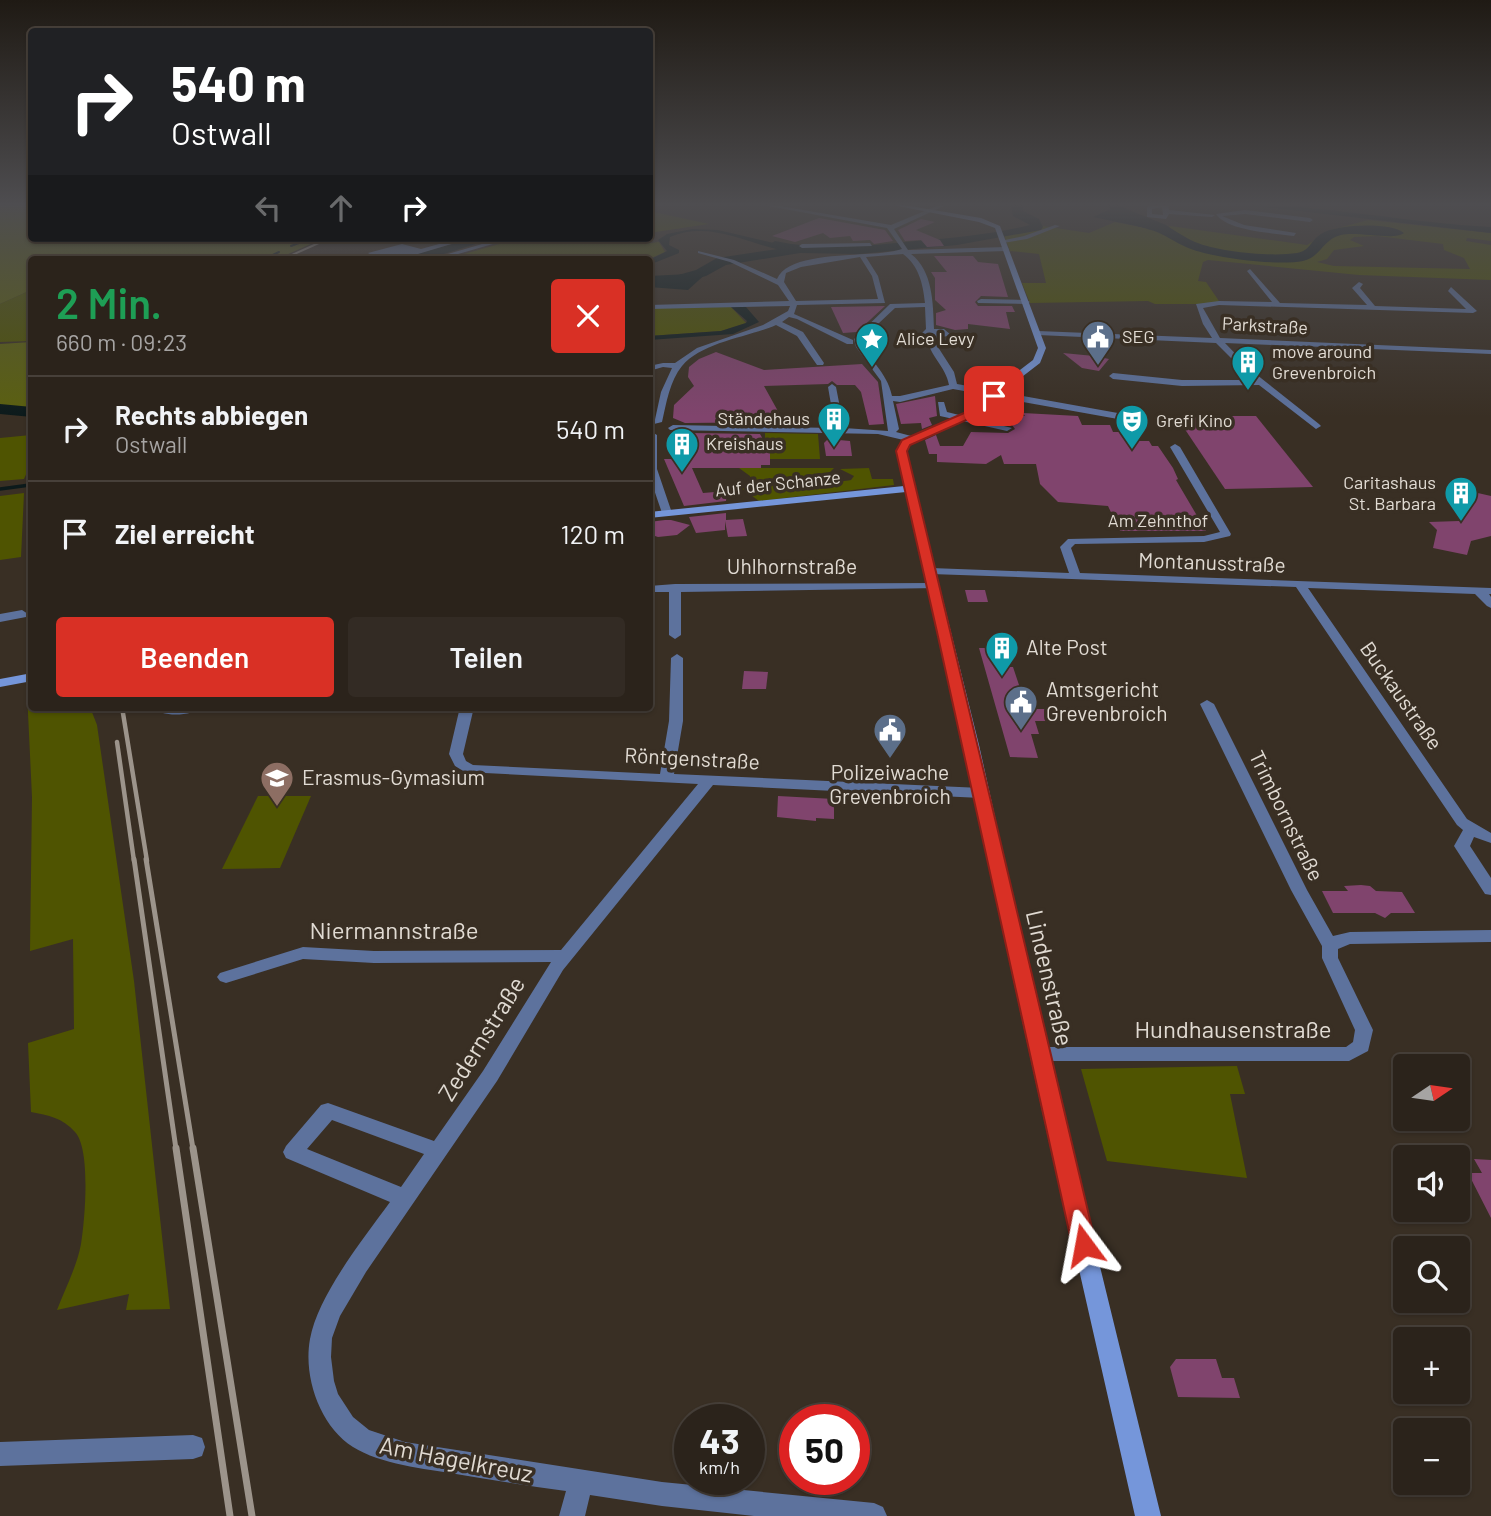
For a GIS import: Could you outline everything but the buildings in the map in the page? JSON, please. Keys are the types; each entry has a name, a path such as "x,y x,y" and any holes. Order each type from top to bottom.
{"main road":[{"path":"912,439 970,414 1039,359 1042,348 1038,332 1016,276"},
{"name":"Lindenstraße","path":"912,439 904,444 901,451 933,579 1039,1054 1148,1516"},
{"name":"Auf der Schanze","path":"653,515 911,488"},
{"path":"0,683 28,678"}],"street":[{"path":"764,276 780,283 794,305"},
{"path":"780,283 782,276"},
{"path":"875,276 883,301"},
{"path":"922,276 929,305 933,349 951,372 955,386"},
{"path":"1254,276 1278,305"},
{"path":"1359,284 1356,288 1372,307"},
{"path":"1316,426 1261,382 1217,340 1199,309 1201,304 1473,311 1451,289"},
{"path":"653,307 883,301 898,305 929,305"},
{"path":"981,302 1026,302"},
{"path":"794,305 789,315 777,322 700,351 677,366 653,422 667,423 673,428 840,430 891,433 912,439"},
{"path":"891,433 894,429 885,381 874,370 858,340 888,310 898,305"},
{"path":"789,315 799,317 850,342"},
{"path":"777,322 800,334 813,348 820,363"},
{"name":"Parkstraße","path":"1038,332 1491,352"},
{"path":"653,368 677,366"},
{"path":"1113,376 1182,383 1261,382"},
{"path":"888,398 938,398 955,386 994,396 1129,418"},
{"path":"832,387 840,430"},
{"path":"938,398 943,414 1006,428"},
{"path":"970,414 1005,406 1039,404"},
{"path":"653,435 668,433 673,428"},
{"name":"Am Zehnthof","path":"1076,577 1065,547 1074,540 1210,539 1226,535 1226,530 1175,447"},
{"path":"653,472 667,513"},
{"name":"Montanusstraße","path":"933,579 1076,577 1485,591"},
{"name":"Uhlhornstraße","path":"653,589 933,579"},
{"name":"Buckaustraße","path":"1300,585 1462,822 1491,838"},
{"path":"675,587 675,635"},
{"path":"1485,591 1491,604"},
{"path":"0,618 22,614"},
{"path":"666,779 677,715 677,658"},
{"name":"Trimbornstraße","path":"1207,704 1330,946"},
{"name":"Röntgenstraße","path":"466,711 456,754 466,768 981,793"},
{"name":"Zedernstraße","path":"321,1338 345,1284 491,1076 533,1003 565,956 708,781"},
{"path":"1471,828 1462,846 1491,890"},
{"path":"1330,946 1339,940 1350,938 1491,936"},
{"name":"Hundhausenstraße","path":"1039,1054 1337,1055 1355,1052 1364,1042 1364,1030 1330,958 1330,946"},
{"name":"Niermannstraße","path":"226,977 303,953 394,957 565,956"},
{"path":"404,1198 293,1152 328,1111 438,1151"},
{"name":"Am Hagelkreuz","path":"321,1338 321,1373 329,1401 345,1425 362,1439 385,1449 581,1483 676,1496 874,1516"},
{"path":"0,1454 193,1447"},
{"path":"572,1516 581,1483"}],"shaded area":[{"path":"0,276 28,276 28,291 0,304"},
{"path":"653,276 704,276 688,290 653,287"},
{"path":"1044,276 1199,276 1198,281 1206,282 1221,304 1155,304 1148,301 1030,303 1022,283 1046,283"},
{"path":"1379,276 1491,276 1491,280"},
{"path":"28,291 28,341 0,342 0,304"},
{"path":"731,307 746,323 721,331 653,336 653,308"},
{"path":"731,307 746,307 759,322 733,334 653,340 653,336 721,331 747,321"},
{"path":"28,342 28,409 0,405 0,344"},
{"path":"765,433 818,434 820,459 765,459"},
{"path":"28,435 28,470 24,479 0,481 0,438"},
{"path":"739,468 834,468 827,475 841,481 851,480 854,476 840,469 869,468 872,479 893,479 894,485 759,501 741,488 751,484 750,476"},
{"path":"24,493 21,557 0,560 0,496"},
{"path":"27,692 28,711 92,711 97,725 134,981 170,1309 126,1310 129,1294 57,1310 81,1244 85,1168 80,1141 75,1132 60,1120 31,1112 28,1043 74,1029 73,939 30,951 32,797"},
{"path":"258,796 311,796 280,868 222,869"},
{"path":"1237,1066 1245,1094 1230,1094 1247,1178 1107,1161 1081,1069"}],"waterway":[{"path":"669,282 691,276"},
{"path":"0,409 28,412"},
{"path":"0,489 28,485"}],"railway":[{"path":"123,711 147,861"},
{"path":"117,742 134,861"},
{"path":"134,859 176,1149"},
{"path":"146,859 193,1149"},
{"path":"176,1148 230,1516"},
{"path":"193,1148 252,1516"}],"place":[{"name":"SEG","path":"1098,367"},
{"name":"Alice Levy","path":"872,369"},
{"name":"move around Grevenbroich","path":"1248,392"},
{"name":"Ständehaus","path":"834,449"},
{"name":"Grefi Kino","path":"1132,451"},
{"name":"Kreishaus","path":"682,474"},
{"name":"Caritashaus St. Barbara","path":"1461,523"},
{"name":"Alte Post","path":"1002,678"},
{"name":"Amtsgericht Grevenbroich","path":"1021,732"},
{"name":"Polizeiwache Grevenbroich","path":"890,760"},
{"name":"Erasmus-Gymasium","path":"277,808"}],"route":[{"path":"994,396 967,415 905,443 901,451 962,701 1025,995 1084,1245"}]}
